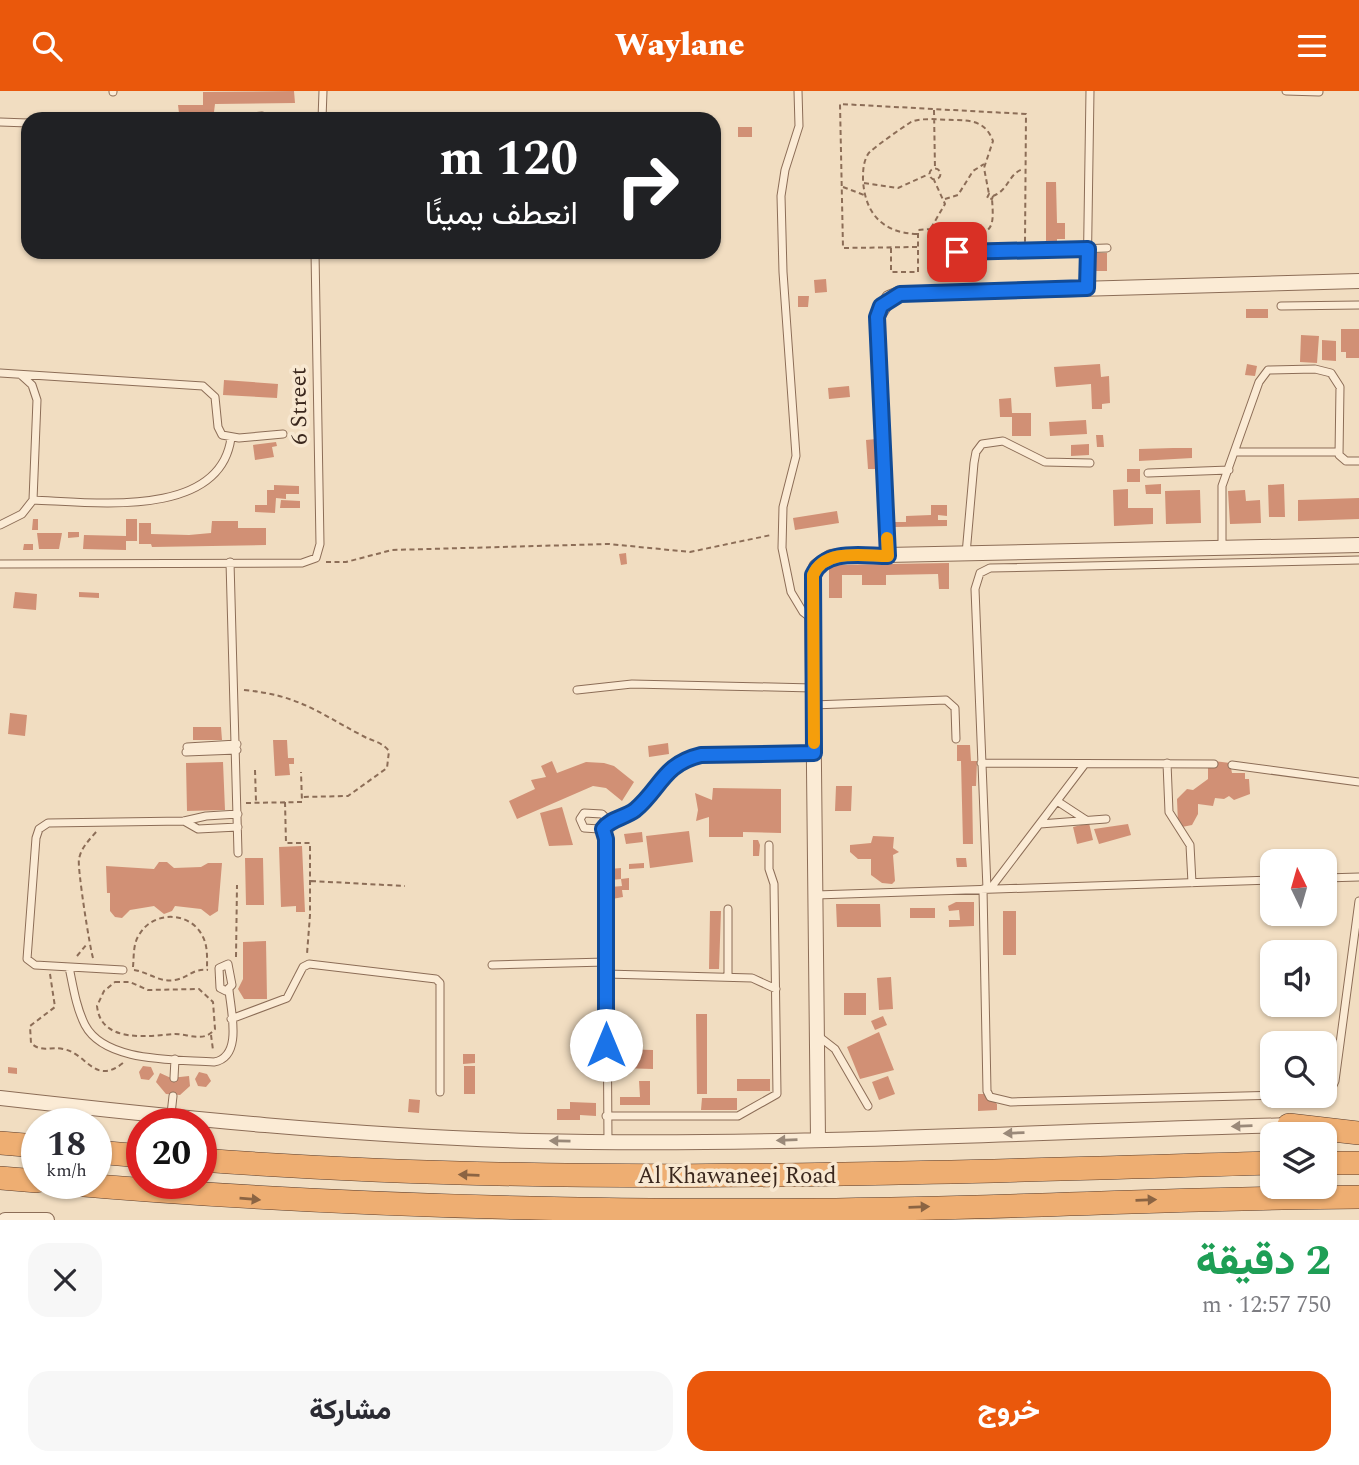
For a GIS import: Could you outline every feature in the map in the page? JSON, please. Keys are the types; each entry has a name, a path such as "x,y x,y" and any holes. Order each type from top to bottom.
{"highway":[{"path":"1337,1130 1359,1133"},
{"path":"0,1143 21,1145"},
{"name":"Al Khawaneej Road","path":"217,1161 496,1176 908,1173 1260,1163"},
{"path":"1337,1163 1359,1164"},
{"path":"0,1178 21,1180"},
{"name":"Al Khawaneej Road","path":"112,1187 322,1203 495,1208 819,1210 1184,1198 1359,1197"},
{"path":"322,1203 367,1214 429,1220"}],"street":[{"path":"888,556 877,317 881,306 900,294 1359,281"},
{"path":"818,1139 813,575 822,561 831,557 1359,545"},
{"path":"0,1098 126,1110"},
{"path":"217,1118 358,1131 608,1142 818,1139 1260,1126"},
{"path":"1337,1124 1359,1123"},
{"path":"5,1220 47,1220"}],"lane":[{"path":"322,112 324,91"},
{"path":"798,91 799,126 785,170 781,196 783,272 796,456 783,507 782,534 784,562 791,591 803,612 813,620"},
{"path":"1087,288 1090,91"},
{"path":"1286,91 1318,92"},
{"path":"0,122 21,123"},
{"path":"955,232 955,249 959,253 1107,248"},
{"name":"6 Street","path":"315,259 320,544 316,558"},
{"path":"1281,306 1359,305"},
{"path":"1222,548 1221,491 1261,377 1268,370 1323,369 1337,379 1340,387 1338,452 1343,460 1359,461"},
{"path":"0,373 203,386 215,397 219,431 231,438 283,435"},
{"path":"0,525 22,514 33,501 37,400 32,385 21,374"},
{"path":"33,501 135,503 159,500 212,477 229,453 231,438"},
{"path":"966,554 974,463 976,452 982,444 1003,441 1045,462 1090,463"},
{"path":"1235,452 1338,452"},
{"path":"1148,473 1229,470"},
{"path":"0,564 302,563 316,558"},
{"path":"1260,1095 1011,1102 990,1097 987,1091 986,889 975,584 985,570 1359,560"},
{"path":"230,562 236,689 238,853"},
{"path":"577,690 632,684 813,688"},
{"path":"813,705 946,700 955,708 956,739"},
{"path":"187,749 237,747"},
{"path":"608,1142 605,825 638,807 666,772 688,758 701,755 814,753"},
{"path":"981,764 1214,764"},
{"path":"986,889 1085,764"},
{"path":"1167,764 1169,812 1190,845 1192,883"},
{"path":"1232,765 1359,782"},
{"path":"1057,801 1086,820"},
{"path":"123,969 30,963 25,954 37,833 48,823 184,821 206,816 238,814"},
{"path":"1040,824 1106,819"},
{"path":"184,821 198,829 238,827"},
{"path":"606,1116 738,1116 775,1098 779,1090 774,884 769,869 769,845"},
{"path":"1337,878 1359,877"},
{"path":"815,895 1260,880"},
{"path":"1337,1066 1359,901"},
{"path":"728,909 728,977"},
{"path":"492,965 606,962"},
{"path":"69,967 86,1027 103,1045 134,1054 214,1062 230,1053 231,967 221,965 220,988 229,990"},
{"path":"231,1019 287,998 306,965 439,981 440,1093"},
{"path":"606,974 728,977 760,980 776,989"},
{"path":"816,1035 835,1049 868,1106"},
{"path":"174,1077 175,1059"},
{"path":"172,1108 173,1096"}],"path":[{"path":"917,247 844,248 840,104 1026,114 1025,251"},
{"path":"934,109 935,169 940,176 934,180"},
{"path":"917,234 905,234 883,225 867,206 863,183 864,164 874,147 911,122 972,120 986,128 993,147 985,163 973,171 958,195 945,199"},
{"path":"891,247 891,272 918,272 917,234 920,229 982,235 990,229 994,220 985,163"},
{"path":"992,198 1006,189 1016,172 1025,168"},
{"path":"863,183 898,188 935,169"},
{"path":"929,174 945,199 944,209 930,229"},
{"path":"842,187 864,195"},
{"path":"316,558 335,563 393,550 609,544 690,552 758,536 782,534"},
{"path":"236,689 290,697 383,744 389,751 387,768 352,794 343,797 302,797"},
{"path":"255,771 256,803"},
{"path":"238,803 302,802 301,772"},
{"path":"285,802 286,843 310,843 306,965"},
{"path":"97,968 88,943 87,912 78,867 84,846 104,823"},
{"path":"310,881 405,886"},
{"path":"231,967 238,951 237,885"},
{"path":"207,970 204,938 187,920 172,916 155,919 138,936 133,970 166,981 181,978 195,970 219,972"},
{"path":"69,967 88,943"},
{"path":"49,966 55,1007 30,1025 28,1034 34,1047 63,1048 101,1070 117,1068 134,1054"},
{"path":"211,1034 200,1038 174,1034 145,1038 117,1032 102,1021 97,1006 108,985 122,981 148,990 199,989 210,997 215,1009 217,1024 211,1034 214,1062"}],"building":[{"path":"294,91 295,103 215,104 214,112 179,112 178,105 203,105 203,92"},
{"path":"738,127 752,127 752,137 738,137"},
{"path":"1046,182 1056,182 1057,223 1065,223 1065,239 1057,239 1057,245 1046,245"},
{"path":"1094,253 1107,253 1107,271 1095,271"},
{"path":"826,279 827,292 815,293 814,280"},
{"path":"798,296 809,296 808,307 798,307"},
{"path":"1246,309 1268,309 1268,318 1246,318"},
{"path":"1341,329 1359,329 1359,358 1346,358 1346,352 1341,352"},
{"path":"1301,335 1319,336 1317,363 1300,362"},
{"path":"1322,340 1336,341 1336,361 1322,360"},
{"path":"1100,364 1101,377 1109,376 1110,403 1102,404 1102,409 1092,409 1091,384 1056,387 1054,367"},
{"path":"1247,364 1257,366 1255,376 1245,375"},
{"path":"224,380 278,384 277,398 223,395"},
{"path":"849,386 850,397 829,399 828,388"},
{"path":"1011,398 1012,413 1031,413 1031,436 1012,436 1012,417 1000,417 999,399"},
{"path":"1086,420 1087,434 1050,436 1049,422"},
{"path":"1096,435 1103,435 1104,447 1097,447"},
{"path":"876,439 878,469 868,469 866,440"},
{"path":"276,442 277,446 272,447 274,457 255,460 253,445"},
{"path":"1089,444 1089,455 1071,456 1071,445"},
{"path":"1192,448 1192,458 1139,461 1139,449"},
{"path":"1127,469 1140,469 1140,482 1127,482"},
{"path":"1161,484 1161,494 1146,494 1145,485"},
{"path":"1284,484 1285,517 1269,517 1268,485"},
{"path":"274,485 299,486 299,494 286,494 286,499 276,498 275,513 255,512 255,505 267,505 267,490 274,490"},
{"path":"1128,489 1128,508 1153,508 1153,524 1114,526 1113,490"},
{"path":"1200,490 1201,523 1166,524 1165,491"},
{"path":"1245,490 1246,501 1260,500 1261,523 1230,524 1228,491"},
{"path":"1359,498 1359,519 1298,521 1298,500"},
{"path":"281,500 300,501 300,508 280,508"},
{"path":"931,505 947,505 947,516 938,515 938,520 947,520 947,526 895,527 895,522 906,522 906,516 931,515"},
{"path":"837,511 839,523 795,530 793,518"},
{"path":"33,519 38,519 38,530 32,530"},
{"path":"126,519 137,519 137,541 126,541 126,550 83,549 84,535 126,536"},
{"path":"212,521 238,521 238,528 266,528 266,545 152,547 151,544 139,544 139,523 151,523 151,534 189,535 211,533"},
{"path":"68,532 79,532 79,537 68,538"},
{"path":"37,533 62,533 59,549 39,549"},
{"path":"24,544 33,544 33,550 23,550"},
{"path":"626,553 627,564 621,565 619,554"},
{"path":"949,563 949,589 939,589 938,574 886,575 886,585 862,585 862,575 842,575 842,598 829,598 829,565"},
{"path":"15,592 37,594 36,610 13,608"},
{"path":"79,592 99,593 99,598 79,597"},
{"path":"10,713 27,715 25,736 8,734"},
{"path":"193,727 221,727 222,740 193,740"},
{"path":"273,740 287,740 288,758 294,758 294,764 289,764 290,775 275,776"},
{"path":"668,743 669,754 649,757 648,746"},
{"path":"957,745 970,745 971,761 977,761 976,786 972,786 973,844 963,844 961,761 957,761"},
{"path":"552,761 557,773 586,762 604,763 614,766 634,782 622,801 606,788 593,786 517,819 509,801 535,789 531,780 546,777 541,766"},
{"path":"1214,761 1230,763 1232,773 1245,773 1245,779 1249,779 1250,794 1234,800 1229,796 1224,799 1215,798 1213,806 1198,804 1198,814 1192,825 1182,827 1178,824 1177,799 1187,789 1193,790 1208,779 1208,767"},
{"path":"223,762 225,810 187,811 186,763"},
{"path":"836,786 852,786 851,811 835,811"},
{"path":"713,788 781,789 781,833 743,832 743,837 709,837 709,817 696,821 698,810 695,793 712,800"},
{"path":"562,807 573,845 549,846 540,813"},
{"path":"1089,823 1093,840 1077,844 1073,827"},
{"path":"1128,824 1131,835 1099,844 1094,829"},
{"path":"689,831 693,862 650,868 646,836"},
{"path":"642,832 643,842 626,844 624,834"},
{"path":"873,836 894,837 893,848 899,852 893,855 895,881 892,884 882,883 871,875 871,859 858,859 850,852 850,845 871,843"},
{"path":"753,840 758,840 760,845 759,856 753,856"},
{"path":"302,846 305,912 296,912 296,906 281,907 279,847"},
{"path":"245,858 263,858 264,905 246,905"},
{"path":"956,858 966,858 967,867 957,867"},
{"path":"159,862 167,862 174,868 222,863 218,911 210,916 201,909 175,906 172,911 164,914 154,906 130,910 122,918 115,917 110,911 106,866 154,869"},
{"path":"644,863 644,868 629,869 629,864"},
{"path":"621,868 621,879 611,880 610,869"},
{"path":"629,878 629,890 622,890 623,897 612,899 611,887 622,886 621,879"},
{"path":"956,902 974,902 974,926 949,927 949,920 960,920 959,910 949,911 948,906"},
{"path":"836,904 880,904 881,927 837,927"},
{"path":"910,908 935,908 935,918 910,918"},
{"path":"710,911 721,911 719,969 709,969"},
{"path":"1003,911 1016,911 1016,955 1003,955"},
{"path":"266,941 267,999 244,999 238,989 243,979 243,942"},
{"path":"891,977 893,1009 879,1010 877,978"},
{"path":"844,993 866,993 866,1015 844,1015"},
{"path":"696,1014 707,1014 707,1094 697,1094"},
{"path":"883,1016 887,1025 875,1030 871,1021"},
{"path":"879,1032 894,1070 860,1079 847,1047"},
{"path":"620,1049 653,1050 653,1069 620,1068"},
{"path":"463,1054 475,1054 475,1063 463,1064"},
{"path":"143,1066 151,1067 154,1074 149,1080 141,1079 139,1072"},
{"path":"464,1066 475,1066 475,1094 464,1094"},
{"path":"8,1067 17,1068 17,1074 8,1073"},
{"path":"199,1072 207,1074 211,1081 206,1087 198,1086 195,1079"},
{"path":"160,1073 171,1078 189,1076 190,1086 180,1095 166,1094 156,1082"},
{"path":"888,1076 895,1094 879,1100 872,1082"},
{"path":"737,1079 770,1079 770,1091 737,1091"},
{"path":"639,1081 650,1081 650,1105 620,1105 620,1097 640,1097"},
{"path":"978,1094 985,1094 997,1104 997,1110 978,1111"},
{"path":"702,1098 737,1098 737,1110 701,1110"},
{"path":"409,1099 420,1100 419,1113 408,1112"},
{"path":"570,1102 596,1103 596,1116 580,1115 580,1120 557,1120 557,1109 570,1109"}],"slow traffic":[{"path":"814,743 813,575 816,567 831,557 888,556 887,538"}],"route":[{"path":"606,1045 606,839 603,829 607,822 638,807 666,772 688,758 701,755 814,753 813,575 816,567 831,557 888,556 877,317 881,306 889,298 900,294 1087,288 1088,249 957,252"}]}
